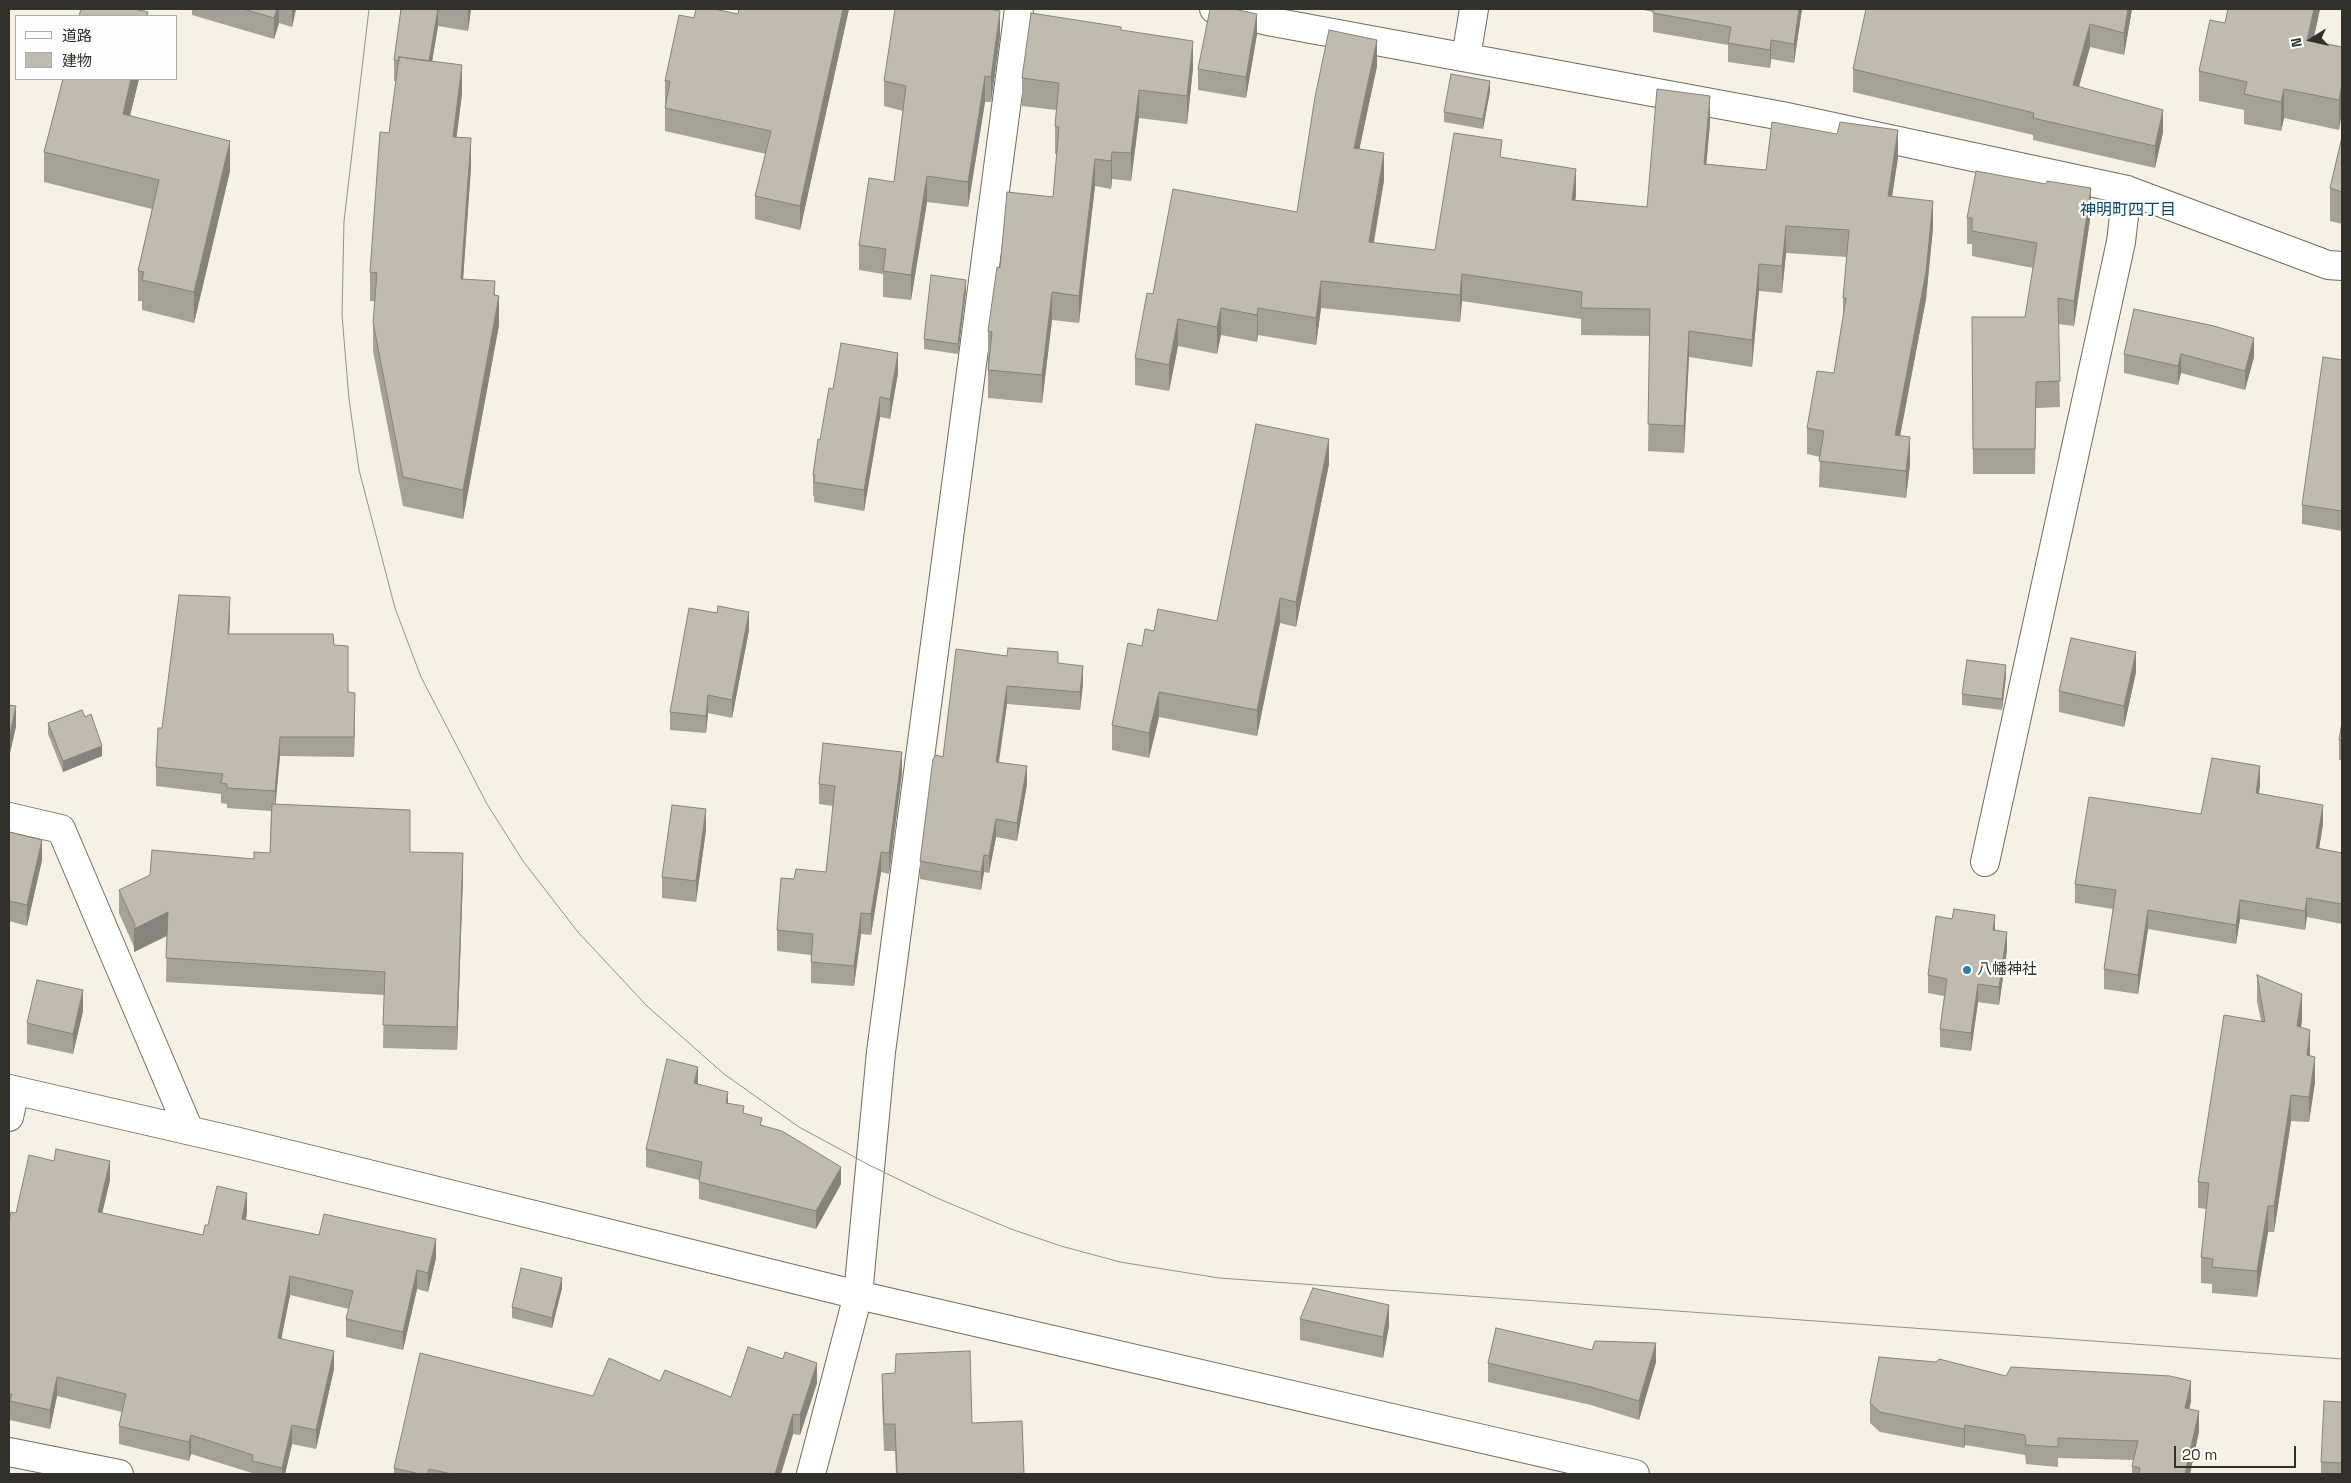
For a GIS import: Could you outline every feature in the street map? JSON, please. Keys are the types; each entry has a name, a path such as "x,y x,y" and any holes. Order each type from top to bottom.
{"street":[{"path":"811,1474 858,1295 881,1052 1019,9"},
{"path":"1214,9 1274,16 1466,58 1782,116 2127,190 2328,265 2342,266"},
{"path":"1466,58 1474,9"},
{"path":"1985,862 2121,242 2127,190"},
{"path":"9,817 61,829 189,1130"},
{"path":"9,1117 12,1090 189,1130 858,1295 1635,1474"},
{"path":"9,1452 119,1474"}],"building":[{"path":"81,9 135,9 148,12 147,15 79,15"},
{"path":"243,9 277,9 274,18"},
{"path":"401,9 438,9 429,61 399,57 399,61 394,60"},
{"path":"696,9 714,9 738,14 739,9 843,9 800,206 755,196 771,131 665,108 670,81 665,81 679,15 694,18"},
{"path":"895,9 987,9 1000,11 991,77 985,76 968,182 927,176 911,275 883,271 886,249 859,245 869,178 894,182 906,86 884,81"},
{"path":"1210,9 1234,9 1257,14 1246,77 1198,69"},
{"path":"1653,9 1799,9 1794,44 1771,40 1770,50 1728,43 1731,27 1653,13"},
{"path":"1866,9 2128,9 2124,33 2090,24 2073,85 2163,110 2155,146 2033,118 2034,113 1853,69"},
{"path":"2228,9 2314,9 2307,40 2342,47 2342,83 2339,100 2284,89 2281,102 2244,94 2247,82 2199,71 2210,20 2225,23"},
{"path":"1031,13 1121,27 1121,30 1193,41 1187,96 1139,90 1131,153 1112,152 1111,161 1095,159 1079,296 1052,292 1042,375 988,370 992,332 988,331 997,267 1000,268 1007,192 1053,197 1059,127 1055,126 1059,83 1022,78"},
{"path":"1329,30 1377,40 1354,148 1384,153 1369,242 1435,250 1454,133 1502,140 1500,157 1576,169 1572,200 1647,207 1657,89 1710,96 1704,164 1766,170 1772,122 1837,134 1840,122 1898,130 1888,196 1933,201 1926,272 1895,435 1910,437 1906,471 1819,461 1824,431 1807,428 1817,371 1834,373 1846,298 1843,298 1849,230 1786,226 1782,266 1759,264 1752,340 1689,331 1684,426 1648,424 1650,309 1581,308 1582,292 1462,274 1460,295 1321,281 1316,318 1258,308 1257,315 1221,308 1217,327 1178,319 1169,365 1135,358 1147,293 1153,294 1173,189 1297,212 1315,97"},
{"path":"399,57 462,65 453,137 471,138 461,279 495,281 494,295 499,296 463,490 403,477 373,322 377,273 370,272 380,132 389,133"},
{"path":"1451,74 1490,81 1483,119 1444,112"},
{"path":"63,80 131,80 123,114 230,141 194,292 142,280 144,272 138,271 159,180 44,152"},
{"path":"2342,137 2342,192 2330,188"},
{"path":"1976,171 2046,184 2047,181 2091,188 2074,301 2058,298 2060,381 2036,382 2035,449 1973,449 1972,317 2025,317 2037,243 1972,231 1972,218 1967,218"},
{"path":"931,275 966,280 958,344 924,339"},
{"path":"2134,309 2214,326 2254,338 2245,371 2181,354 2178,366 2124,354"},
{"path":"841,343 898,353 890,399 880,397 864,490 814,482 815,475 813,475 818,439 820,440 829,388 833,389"},
{"path":"2323,357 2342,360 2342,511 2302,505"},
{"path":"1256,424 1329,439 1296,602 1280,598 1257,710 1159,692 1149,733 1112,725 1128,643 1142,646 1145,629 1154,631 1158,609 1217,621"},
{"path":"179,595 230,597 228,634 333,634 334,645 348,646 348,692 355,693 354,737 280,737 275,791 227,788 227,784 221,783 223,774 156,767 158,728 162,728"},
{"path":"718,606 749,612 732,700 708,695 706,716 670,712 689,608 717,613"},
{"path":"2071,638 2136,652 2124,706 2059,691"},
{"path":"1008,648 1058,652 1058,663 1083,666 1080,692 1007,686 996,762 1027,766 1017,823 996,819 989,856 984,855 981,872 920,861 933,759 936,755 943,757 956,649 1007,656"},
{"path":"1967,660 2006,665 2002,699 1962,694"},
{"path":"9,705 16,706 9,738"},
{"path":"82,710 85,717 91,714 102,746 63,761 48,723"},
{"path":"2342,722 2342,740 2339,740"},
{"path":"823,743 902,752 889,853 881,852 871,914 861,913 854,966 811,962 813,934 777,930 781,878 794,879 796,869 826,872 835,786 819,784"},
{"path":"2212,758 2260,766 2256,793 2323,805 2316,848 2342,853 2342,904 2307,898 2305,911 2240,900 2236,925 2148,910 2138,975 2104,969 2116,890 2075,884 2089,797 2201,814"},
{"path":"272,804 410,810 410,852 463,853 457,1027 383,1025 385,972 166,958 168,912 134,929 135,925 119,890 150,875 152,850 254,859 254,852 270,853"},
{"path":"672,805 706,809 696,881 662,877"},
{"path":"9,832 42,840 27,905 9,901"},
{"path":"1954,909 1995,915 1993,930 2007,932 1999,987 1978,984 1971,1033 1940,1029 1947,979 1928,975 1936,916 1952,919"},
{"path":"2257,975 2302,994 2297,1026 2310,1030 2307,1055 2315,1057 2309,1097 2291,1095 2274,1206 2268,1206 2257,1271 2212,1267 2213,1259 2201,1257 2209,1183 2198,1182 2224,1015 2265,1022"},
{"path":"37,980 83,990 73,1034 27,1023"},
{"path":"667,1059 698,1067 694,1083 728,1092 726,1103 744,1106 743,1113 762,1118 760,1125 782,1131 841,1167 816,1211 699,1182 702,1162 646,1149"},
{"path":"56,1149 110,1161 98,1212 203,1235 205,1225 208,1225 217,1186 247,1193 242,1219 319,1235 324,1214 436,1239 428,1273 417,1270 403,1332 346,1319 353,1291 290,1276 278,1338 334,1351 316,1430 292,1425 282,1468 252,1461 253,1455 191,1435 189,1442 119,1426 126,1394 57,1377 50,1410 10,1401 12,1394 9,1394 9,1221 11,1212 16,1213 29,1155 54,1161"},
{"path":"521,1268 562,1278 552,1318 512,1307"},
{"path":"1313,1288 1389,1305 1383,1337 1300,1319"},
{"path":"1496,1328 1592,1350 1595,1341 1656,1343 1639,1401 1591,1387 1488,1363"},
{"path":"748,1347 783,1359 785,1352 817,1363 800,1415 793,1414 775,1474 452,1474 429,1469 428,1474 420,1474 394,1468 420,1353 593,1396 609,1358 660,1381 665,1370 731,1397"},
{"path":"970,1351 972,1423 1022,1421 1024,1474 897,1474 895,1424 884,1424 882,1374 895,1373 896,1354"},
{"path":"1879,1357 1936,1362 1939,1359 2006,1376 2011,1367 2170,1376 2191,1381 2185,1408 2199,1411 2185,1474 2139,1474 2140,1468 2132,1466 2138,1441 2058,1438 2058,1447 2026,1445 2025,1435 1965,1425 1964,1429 1880,1412 1870,1403"},
{"path":"2324,1401 2342,1402 2342,1463 2321,1462"}],"tram line":[{"path":"369,9 344,221 342,315 349,399 359,470 395,608 421,677 487,804 523,861 577,931 647,1006 724,1074 799,1127 871,1166 937,1198 1011,1229 1061,1246 1120,1262 1219,1278 2342,1359"}],"place":[{"name":"八幡神社","path":"1967,970"}],"district":[{"name":"神明町四丁目","path":"2128,211"}]}
